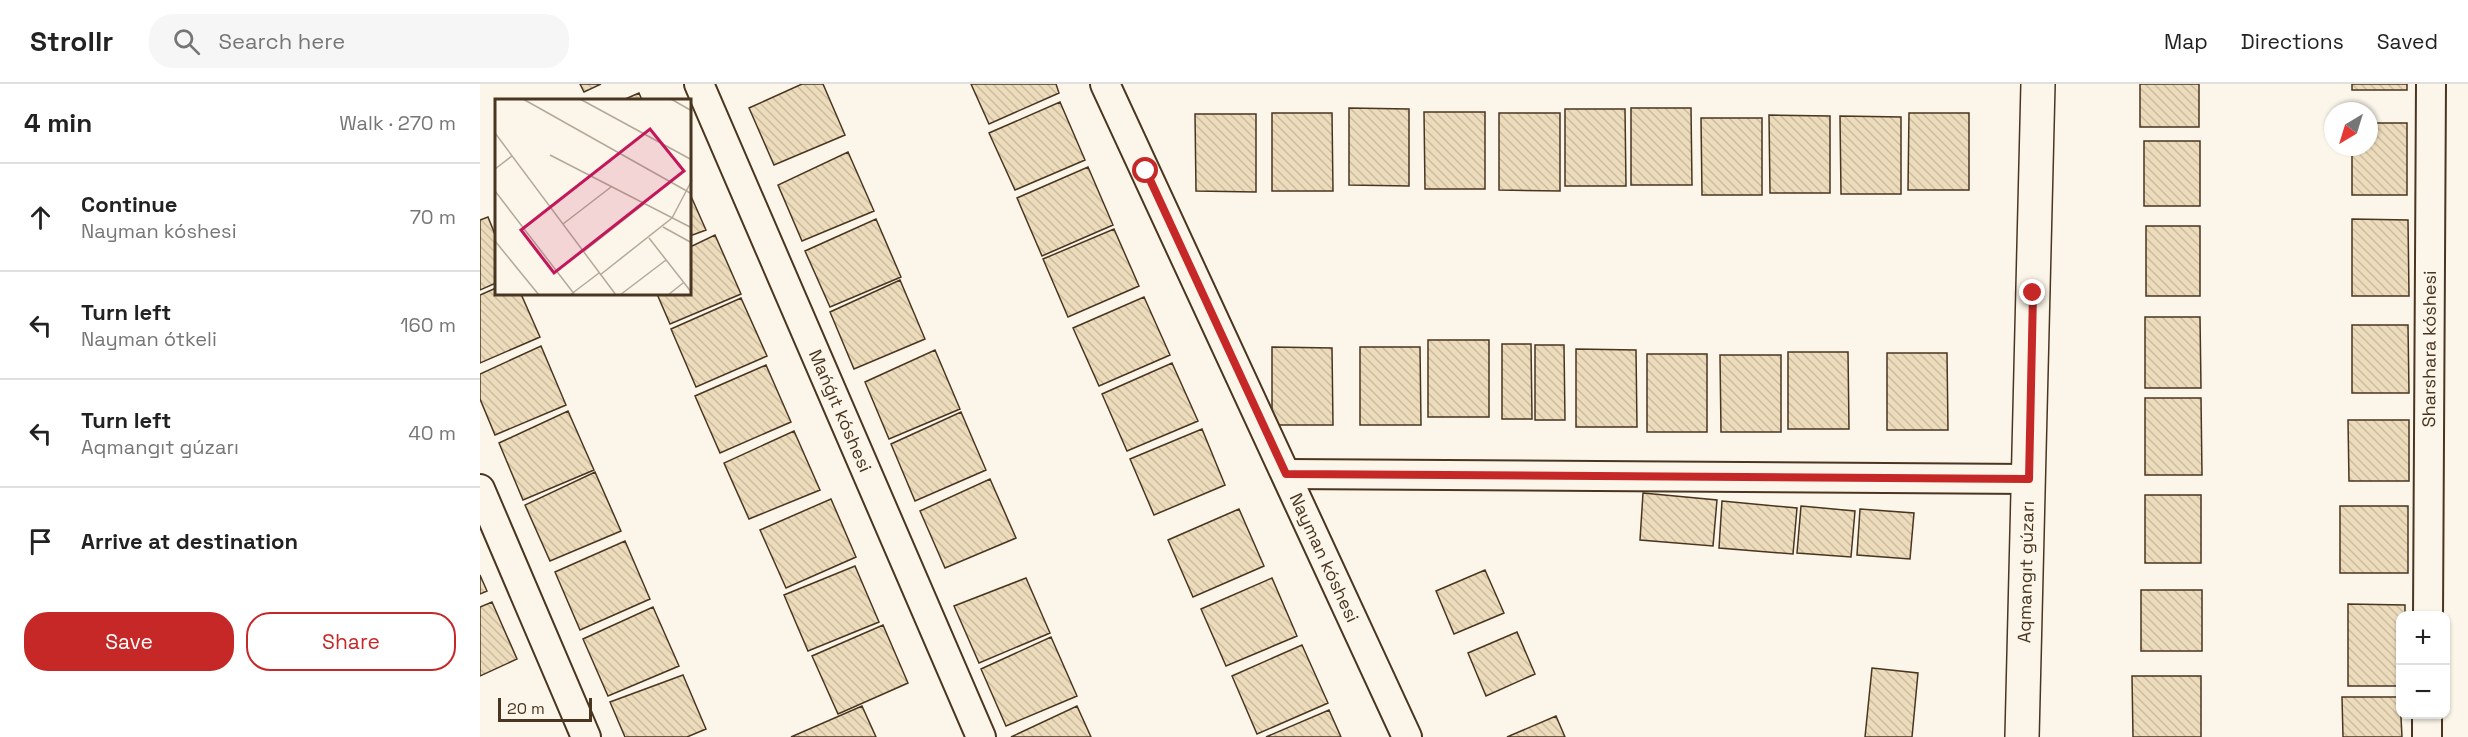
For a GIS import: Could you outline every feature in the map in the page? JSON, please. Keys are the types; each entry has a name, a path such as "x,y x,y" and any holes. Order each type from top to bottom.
{"street":[{"name":"Mańǵıt kóshesi","path":"699,84 981,737"},
{"name":"Nayman kóshesi","path":"1106,84 1407,737"},
{"name":"Aqmangıt gúzarı","path":"2022,737 2038,84"},
{"name":"Sharshara kóshesi","path":"2428,611 2431,84"},
{"path":"1286,474 2029,479"},
{"path":"480,489 586,737"},
{"path":"2427,719 2427,737"}],"building":[{"path":"580,84 601,84 584,92"},
{"path":"802,84 823,84 845,135 774,165 749,108"},
{"path":"971,84 1056,84 1059,93 989,124"},
{"path":"2140,84 2199,84 2199,127 2140,127"},
{"path":"2352,84 2407,84 2407,90 2352,90"},
{"path":"639,93 642,99 625,99"},
{"path":"1060,102 1085,160 1015,190 989,133"},
{"path":"1349,108 1409,109 1409,186 1349,185"},
{"path":"1631,108 1691,108 1692,185 1631,185"},
{"path":"1565,109 1625,109 1626,186 1565,186"},
{"path":"1424,112 1485,112 1485,189 1425,189"},
{"path":"1272,113 1332,113 1333,191 1272,191"},
{"path":"1499,113 1560,113 1560,191 1499,190"},
{"path":"1909,113 1969,113 1969,190 1908,190"},
{"path":"1195,114 1256,114 1256,192 1196,191"},
{"path":"1769,115 1830,116 1830,193 1770,193"},
{"path":"1840,116 1901,117 1901,194 1841,194"},
{"path":"1701,118 1762,118 1762,195 1702,195"},
{"path":"2378,123 2407,123 2407,195 2352,195 2352,156 2378,156"},
{"path":"2144,141 2200,141 2200,206 2144,206"},
{"path":"848,152 874,211 802,241 778,185"},
{"path":"1088,167 1113,225 1042,256 1017,198"},
{"path":"692,198 706,230 692,235"},
{"path":"488,217 495,234 495,283 480,290 480,220"},
{"path":"876,219 901,277 830,307 805,251"},
{"path":"2352,219 2408,220 2409,296 2352,296"},
{"path":"2146,226 2200,226 2200,296 2146,296"},
{"path":"1114,229 1139,286 1068,317 1043,259"},
{"path":"715,235 741,294 670,324 658,296 692,296 692,246"},
{"path":"900,280 925,339 854,369 830,312"},
{"path":"495,288 495,296 522,296 540,337 480,363 480,295"},
{"path":"1144,297 1170,355 1099,386 1073,328"},
{"path":"741,298 767,356 696,387 671,329"},
{"path":"2145,317 2200,317 2201,388 2145,388"},
{"path":"2352,325 2408,325 2409,393 2352,393"},
{"path":"1428,340 1489,340 1489,417 1428,417"},
{"path":"1502,344 1531,344 1532,419 1502,419"},
{"path":"1535,345 1564,345 1565,420 1535,420"},
{"path":"541,346 566,405 495,435 480,399 480,374"},
{"path":"1272,347 1332,348 1333,425 1272,425"},
{"path":"1360,347 1420,347 1421,425 1360,425"},
{"path":"1576,349 1636,350 1637,427 1576,427"},
{"path":"935,350 960,409 889,439 865,382"},
{"path":"1788,352 1848,352 1849,429 1788,429"},
{"path":"1887,353 1947,353 1948,430 1887,430"},
{"path":"1647,354 1707,354 1707,432 1647,432"},
{"path":"1720,355 1781,355 1781,432 1721,432"},
{"path":"1172,363 1198,421 1127,451 1102,394"},
{"path":"766,365 791,422 720,453 695,396"},
{"path":"2145,398 2201,398 2202,475 2145,475"},
{"path":"568,411 594,470 523,500 499,443"},
{"path":"961,412 986,470 915,501 891,444"},
{"path":"2348,420 2409,420 2409,481 2349,481"},
{"path":"1202,429 1225,485 1154,515 1130,459"},
{"path":"794,431 820,490 749,519 724,463"},
{"path":"595,472 621,531 550,561 525,505"},
{"path":"990,479 1016,538 945,568 920,511"},
{"path":"1643,493 1717,500 1713,546 1640,540"},
{"path":"2145,495 2201,495 2201,563 2145,563"},
{"path":"831,499 856,557 786,588 760,530"},
{"path":"1722,501 1797,508 1793,554 1719,548"},
{"path":"1801,506 1855,511 1851,557 1797,553"},
{"path":"2340,506 2408,506 2408,573 2340,573"},
{"path":"1239,509 1264,566 1193,597 1168,540"},
{"path":"1860,509 1914,513 1910,559 1857,555"},
{"path":"625,541 650,599 580,630 555,572"},
{"path":"855,566 879,622 808,651 784,595"},
{"path":"1485,570 1504,613 1454,634 1436,591"},
{"path":"480,575 487,591 480,594"},
{"path":"1026,578 1050,633 979,663 954,606"},
{"path":"1272,578 1297,636 1226,666 1201,609"},
{"path":"2141,590 2202,590 2202,651 2141,651"},
{"path":"492,602 517,659 480,676 480,607"},
{"path":"2348,604 2405,605 2405,611 2396,611 2396,686 2348,686"},
{"path":"653,607 679,666 608,696 583,639"},
{"path":"883,625 908,683 838,714 812,656"},
{"path":"1517,632 1535,674 1486,696 1468,653"},
{"path":"1051,637 1077,696 1006,726 981,669"},
{"path":"1302,645 1328,703 1257,734 1232,676"},
{"path":"1872,668 1918,673 1912,737 1865,737"},
{"path":"683,675 706,729 687,737 625,737 610,702"},
{"path":"2132,676 2201,676 2201,737 2133,737"},
{"path":"2342,697 2396,697 2396,719 2401,719 2402,737 2343,737"},
{"path":"862,706 876,737 791,737"},
{"path":"1077,706 1091,737 1011,737"},
{"path":"1329,710 1341,737 1266,737"},
{"path":"1556,716 1565,737 1507,737"}],"route":[{"path":"1146,171 1286,474 2029,479 2033,293"}]}
